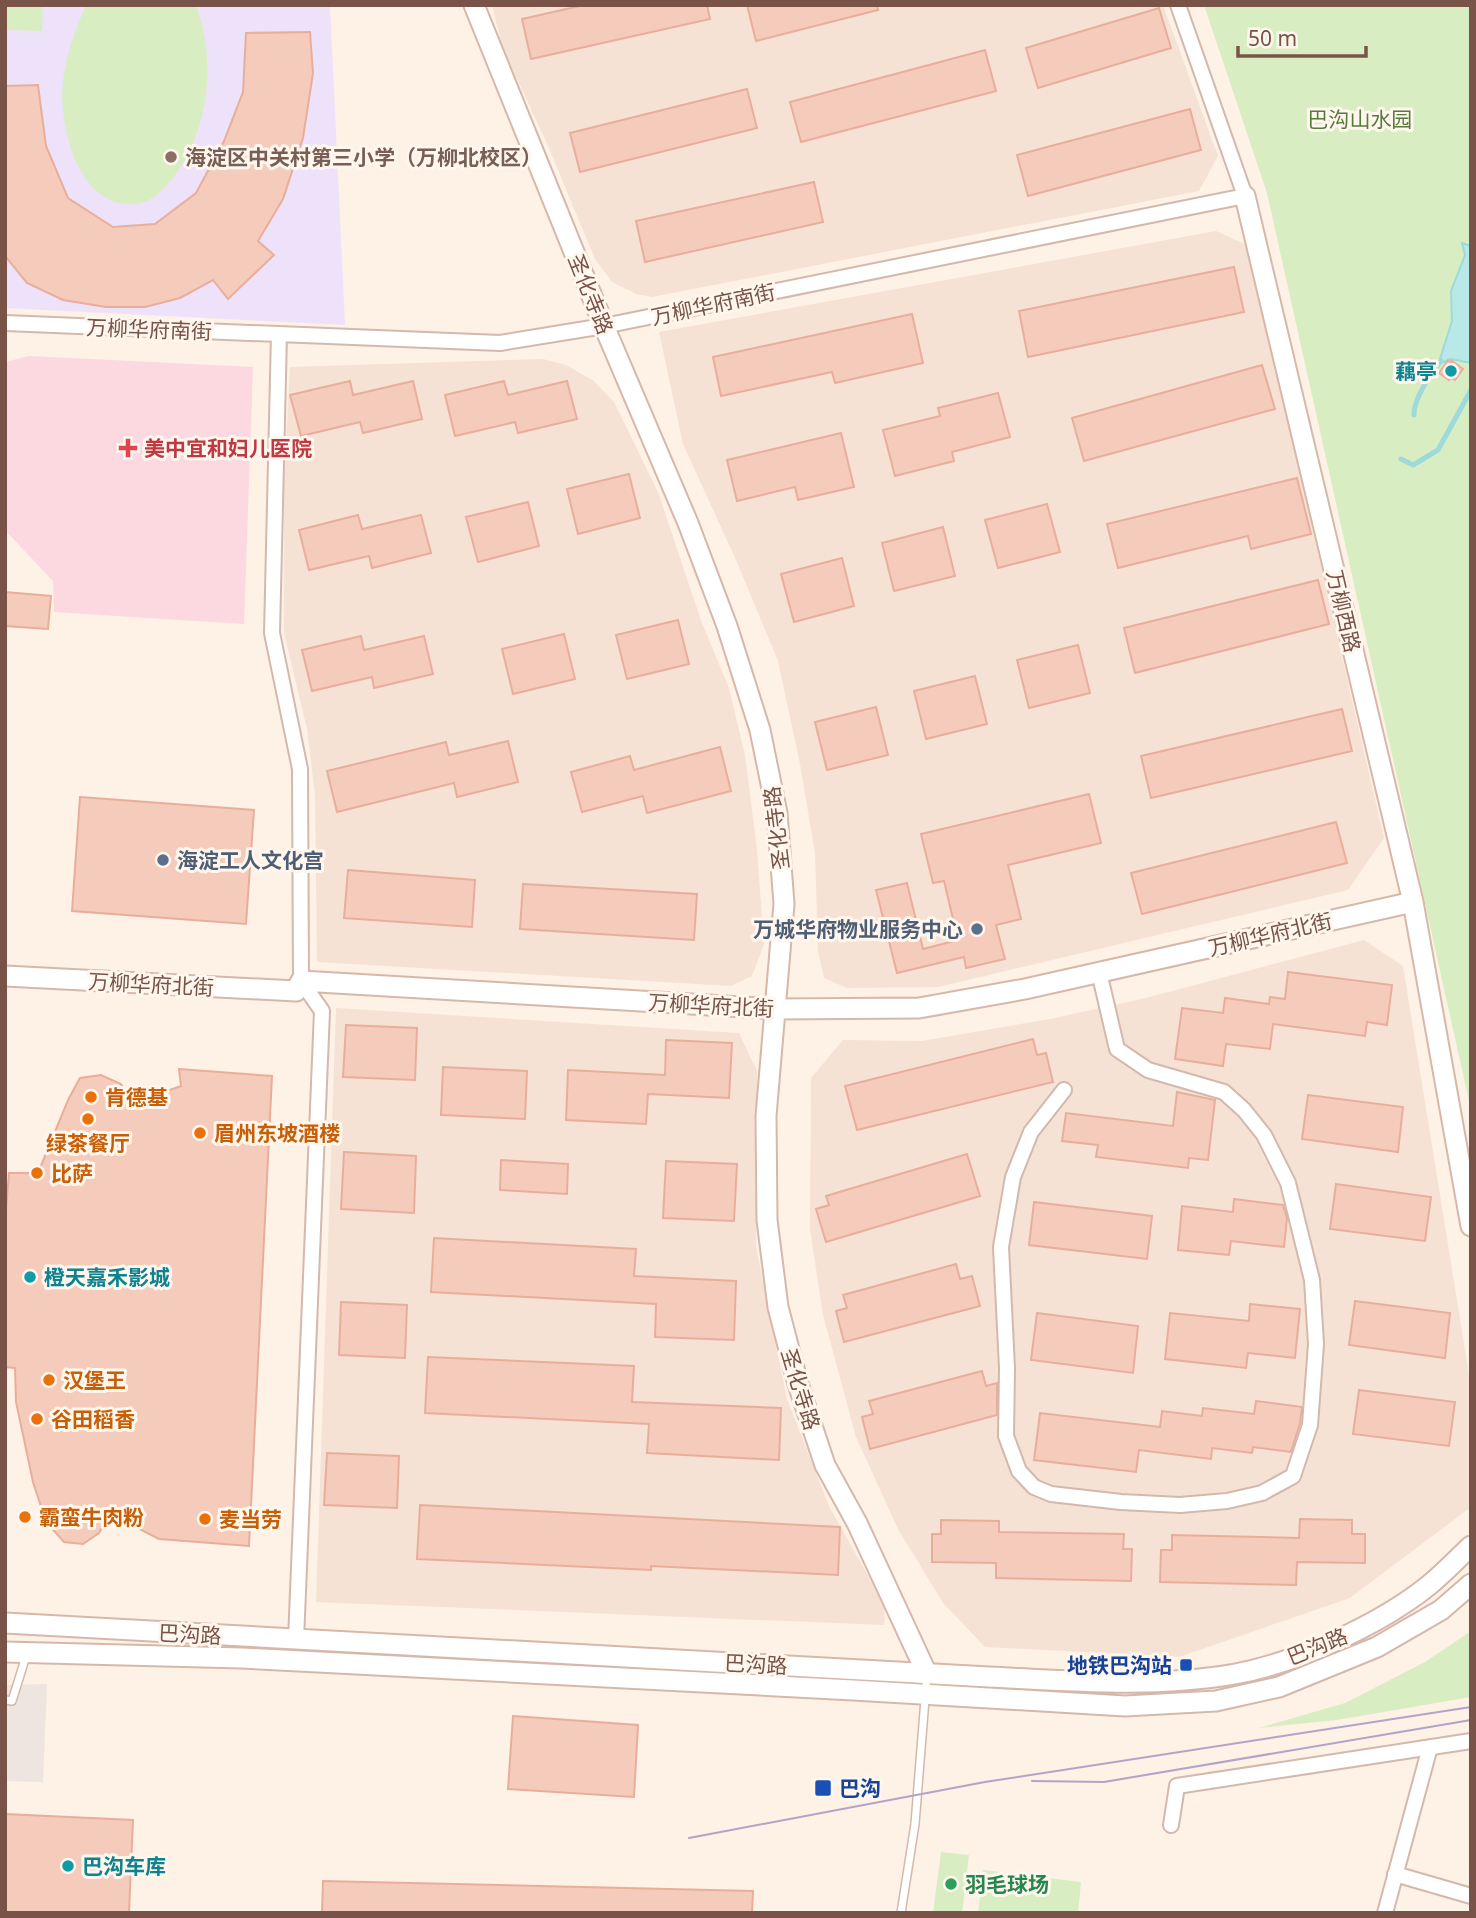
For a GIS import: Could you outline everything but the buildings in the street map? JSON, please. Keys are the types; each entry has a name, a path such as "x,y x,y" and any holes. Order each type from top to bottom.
{"street":[{"name":"圣化寺路","path":"474,5 604,326 688,523 727,626 760,730 777,813 783,904 766,1116 767,1220 778,1307 798,1384 825,1465 857,1523 926,1684"},
{"name":"万柳西路","path":"1178,5 1245,196 1413,902 1471,1226"},
{"name":"万柳华府南街","path":"5,323 500,343 604,326 1245,196"},
{"path":"279,334 272,633 300,769 301,981 322,1011 296,1640"},
{"name":"万柳华府北街","path":"5,976 296,991 301,981 776,1009 919,1008 1025,989 1413,902"},
{"path":"1064,1090 1031,1132 1013,1177 1001,1247 1007,1368 1006,1436 1019,1471 1034,1487 1051,1494 1121,1502 1180,1505 1227,1501 1262,1493 1293,1476 1310,1425 1316,1344 1312,1280 1288,1183 1264,1135 1244,1110 1224,1092 1148,1070 1117,1049 1099,972"},
{"name":"巴沟路","path":"5,1652 242,1658 926,1684 1177,1681 1236,1674 1300,1655 1373,1623 1427,1586 1471,1546"},
{"name":"巴沟路","path":"5,1623 296,1640 926,1684 1125,1706 1216,1701 1279,1687 1377,1647 1441,1610 1471,1584"},
{"path":"1171,1825 1177,1786 1471,1741"},
{"path":"1385,1913 1430,1747"},
{"path":"1395,1874 1471,1896"}],"lane":[{"path":"5,1700 12,1701 27,1653"},
{"path":"901,1913 915,1824 926,1684"}],"shaded area":[{"name":"海淀区中关村第三小学（万柳北校区）","path":"5,5 330,5 345,325 5,308"},
{"path":"492,5 1163,5 1218,156 1199,191 652,297 636,294 612,282 595,259 548,146 502,46"},
{"path":"1216,231 1247,245 1384,838 1348,890 938,987 847,988 824,978 818,951 815,853 800,764 778,661 683,444 659,332"},
{"name":"美中宜和妇儿医院","path":"29,356 253,367 244,624 54,612 53,581 5,530 5,362"},
{"path":"543,359 566,365 594,381 614,402 658,492 702,623 729,688 745,755 757,850 764,944 752,976 731,986 317,962 315,795 307,729 284,633 284,479 290,367"},
{"path":"1364,940 1403,966 1471,1387 1471,1507 1350,1598 1179,1657 985,1647 943,1603 898,1529 856,1437 823,1315 810,1229 811,1078 843,1040 922,1041 1050,1019 1146,998"},
{"path":"336,1008 739,1033 757,1071 756,1247 787,1399 829,1506 885,1606 884,1625 316,1602"},
{"path":"47,1684 43,1782 5,1781 5,1685"}],"green space":[{"path":"5,5 43,5 42,31 5,30"},
{"path":"86,5 196,5 203,27 206,95 195,139 169,183 157,195 141,203 115,202 99,193 86,179 69,141 64,120 63,81 66,61"},
{"name":"巴沟山水园","path":"1204,5 1471,5 1471,1110 1267,193"},
{"path":"1471,1631 1471,1697 1337,1720 1259,1728 1345,1703 1425,1662"},
{"name":"羽毛球场","path":"941,1852 969,1855 962,1913 933,1913"},
{"path":"983,1870 1081,1882 1078,1913 978,1913"}],"water":[{"path":"1462,243 1471,246 1471,363 1451,359 1444,362 1440,359 1452,321 1451,291 1465,255"}],"waterway":[{"path":"1414,415 1419,394 1441,361"},
{"path":"1401,459 1413,465 1438,450 1471,390"}],"tram line":[{"path":"689,1838 985,1782 1471,1707"},
{"path":"1032,1781 1104,1782 1471,1720"}],"place":[{"name":"海淀区中关村第三小学（万柳北校区）","path":"171,157"},
{"name":"藕亭","path":"1451,371"},
{"name":"美中宜和妇儿医院","path":"128,448"},
{"name":"海淀工人文化宫","path":"163,860"},
{"name":"万城华府物业服务中心","path":"977,929"},
{"name":"肯德基","path":"91,1097"},
{"name":"绿茶餐厅","path":"88,1119"},
{"name":"眉州东坡酒楼","path":"200,1133"},
{"name":"比萨","path":"37,1173"},
{"name":"橙天嘉禾影城","path":"30,1277"},
{"name":"汉堡王","path":"49,1380"},
{"name":"谷田稻香","path":"37,1419"},
{"name":"霸蛮牛肉粉","path":"25,1517"},
{"name":"麦当劳","path":"205,1519"},
{"name":"地铁巴沟站","path":"1186,1665"},
{"name":"巴沟","path":"823,1788"},
{"name":"巴沟车库","path":"68,1866"},
{"name":"羽毛球场","path":"951,1884"}]}
